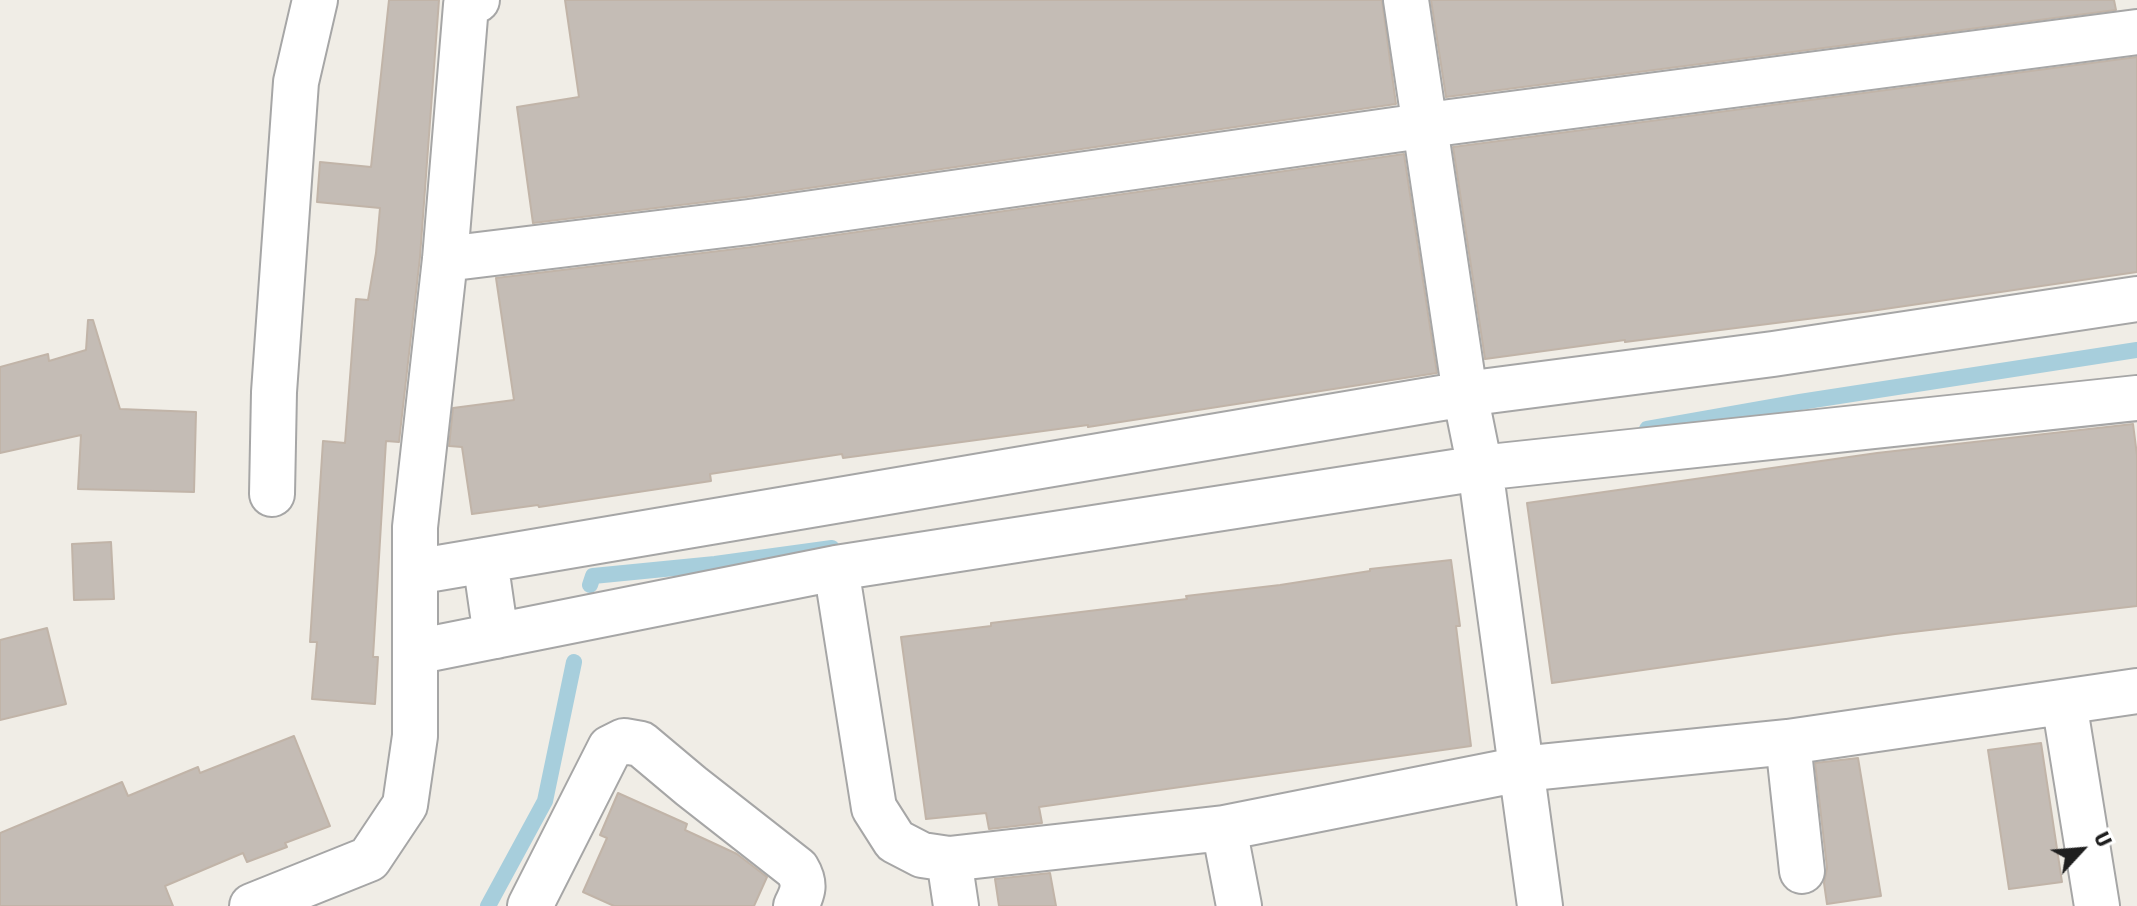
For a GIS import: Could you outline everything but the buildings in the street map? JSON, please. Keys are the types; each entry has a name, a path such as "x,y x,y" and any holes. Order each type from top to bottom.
{"street":[{"path":"272,494 274,392 296,82 315,0"},
{"path":"1406,0 1466,401 1478,460 1540,906"},
{"path":"252,906 369,859 405,805 415,736 415,527 470,2"},
{"path":"445,259 749,222 1424,126 2137,32"},
{"path":"415,572 1466,401 2137,299"},
{"path":"415,652 836,568 1478,460 2137,398"},
{"path":"485,560 496,636"},
{"path":"836,568 874,808 895,841 922,855 949,859 1224,828 1521,769 1788,742 2137,691"},
{"path":"2064,702 2097,906"},
{"path":"530,906 610,748 624,741 641,744 797,869 804,889 796,906"},
{"path":"1788,742 1802,871"},
{"path":"1224,828 1239,906"},
{"path":"949,859 956,906"}],"waterway":[{"path":"1647,429 2137,350"},
{"path":"590,585 593,576 832,548"},
{"path":"488,906 545,801 574,662"}]}
